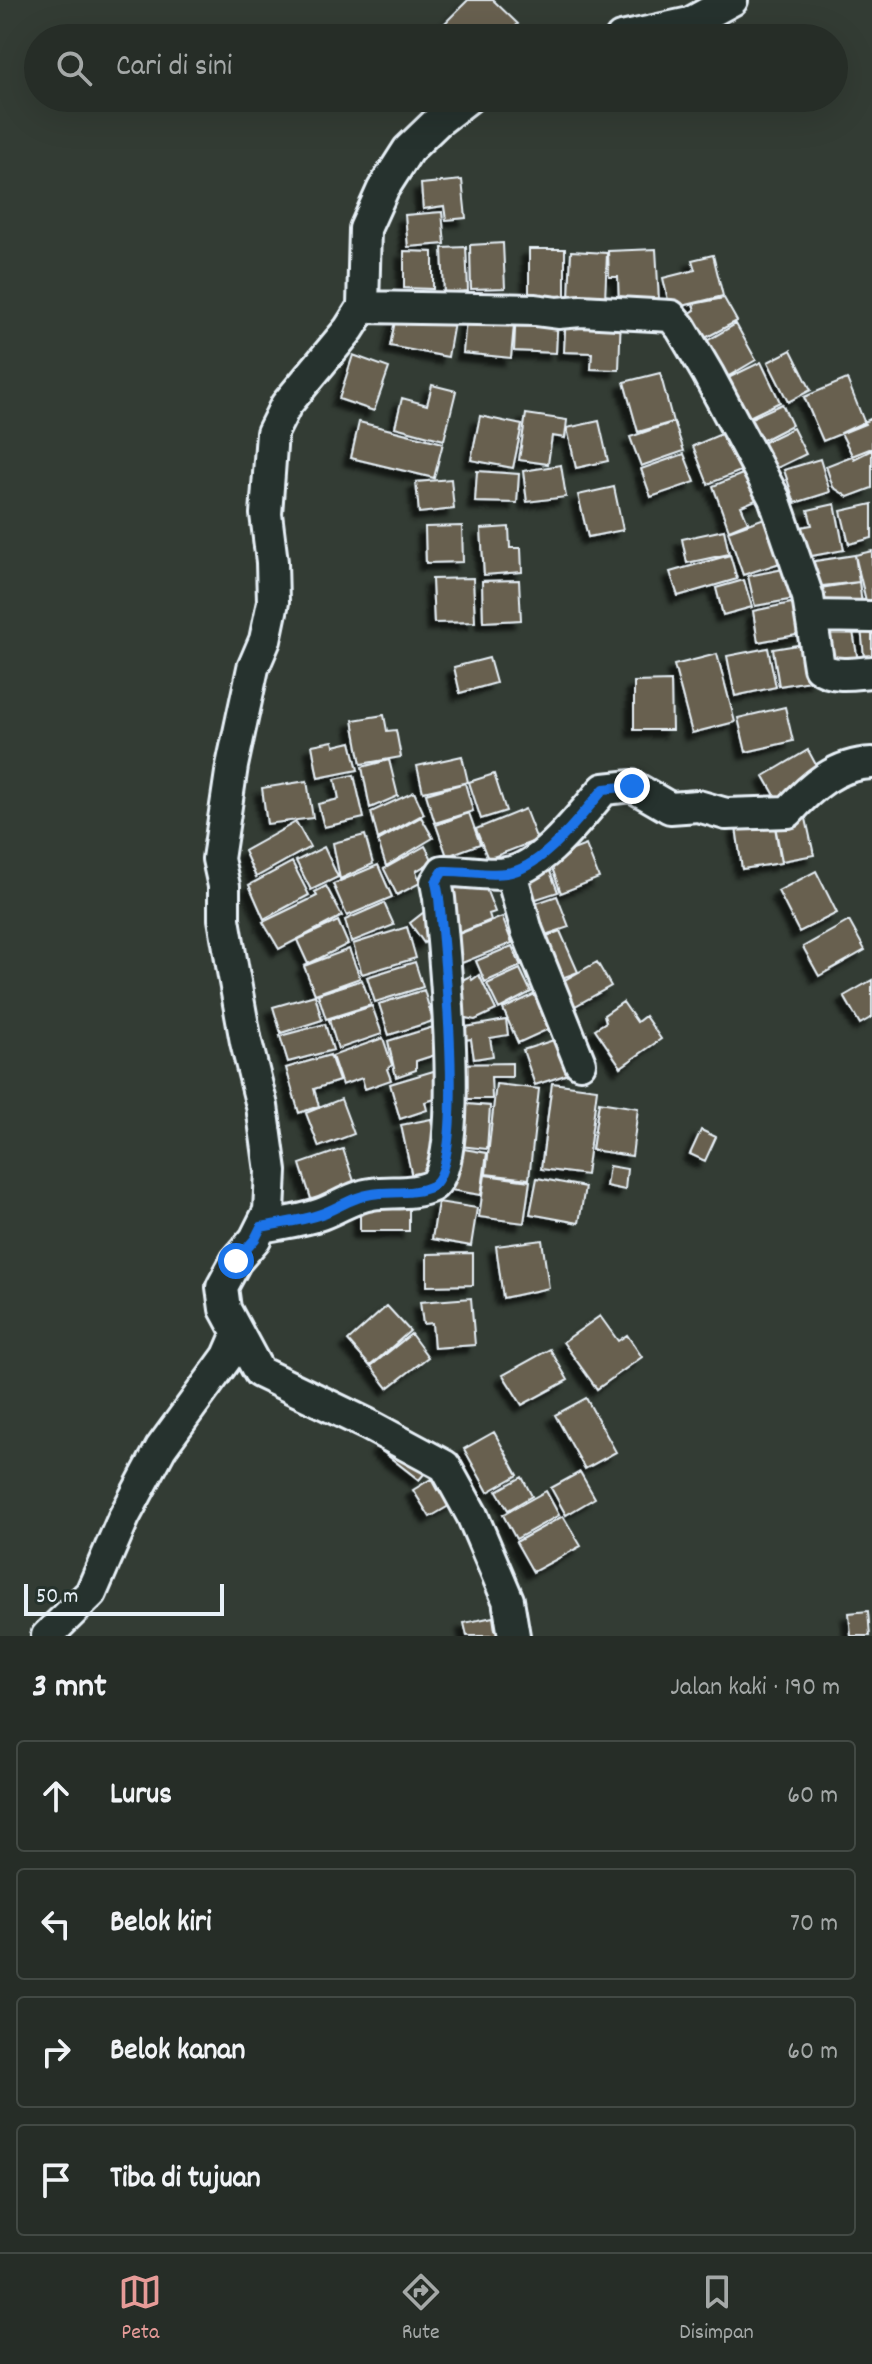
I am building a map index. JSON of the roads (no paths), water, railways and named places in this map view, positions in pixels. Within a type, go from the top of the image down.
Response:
[{"type":"street","points":[[685,24],[732,0]]},
{"type":"street","points":[[450,112],[408,150],[383,189],[365,229],[363,307],[349,329],[286,405],[272,433],[266,514],[273,602],[265,640],[253,668],[218,859],[224,886],[226,932],[246,1042],[262,1106],[271,1171],[269,1211],[255,1239],[236,1261],[222,1287],[225,1309],[259,1372],[445,1466],[472,1515],[508,1600],[514,1636]]},
{"type":"street","points":[[363,307],[671,316],[708,374],[774,498],[808,597],[819,667],[835,674],[872,672]]},
{"type":"street","points":[[811,616],[872,617]]},
{"type":"street","points":[[261,1227],[319,1215],[370,1194],[420,1189],[433,1185],[442,1176],[452,1083],[436,882],[443,871],[511,873],[546,854],[604,789],[632,786],[670,808],[698,806],[726,814],[788,812],[809,789],[832,773],[855,763],[872,763]]},
{"type":"street","points":[[511,873],[527,931],[580,1063]]},
{"type":"street","points":[[47,1636],[91,1593],[124,1517],[161,1448],[228,1356],[238,1333]]}]
